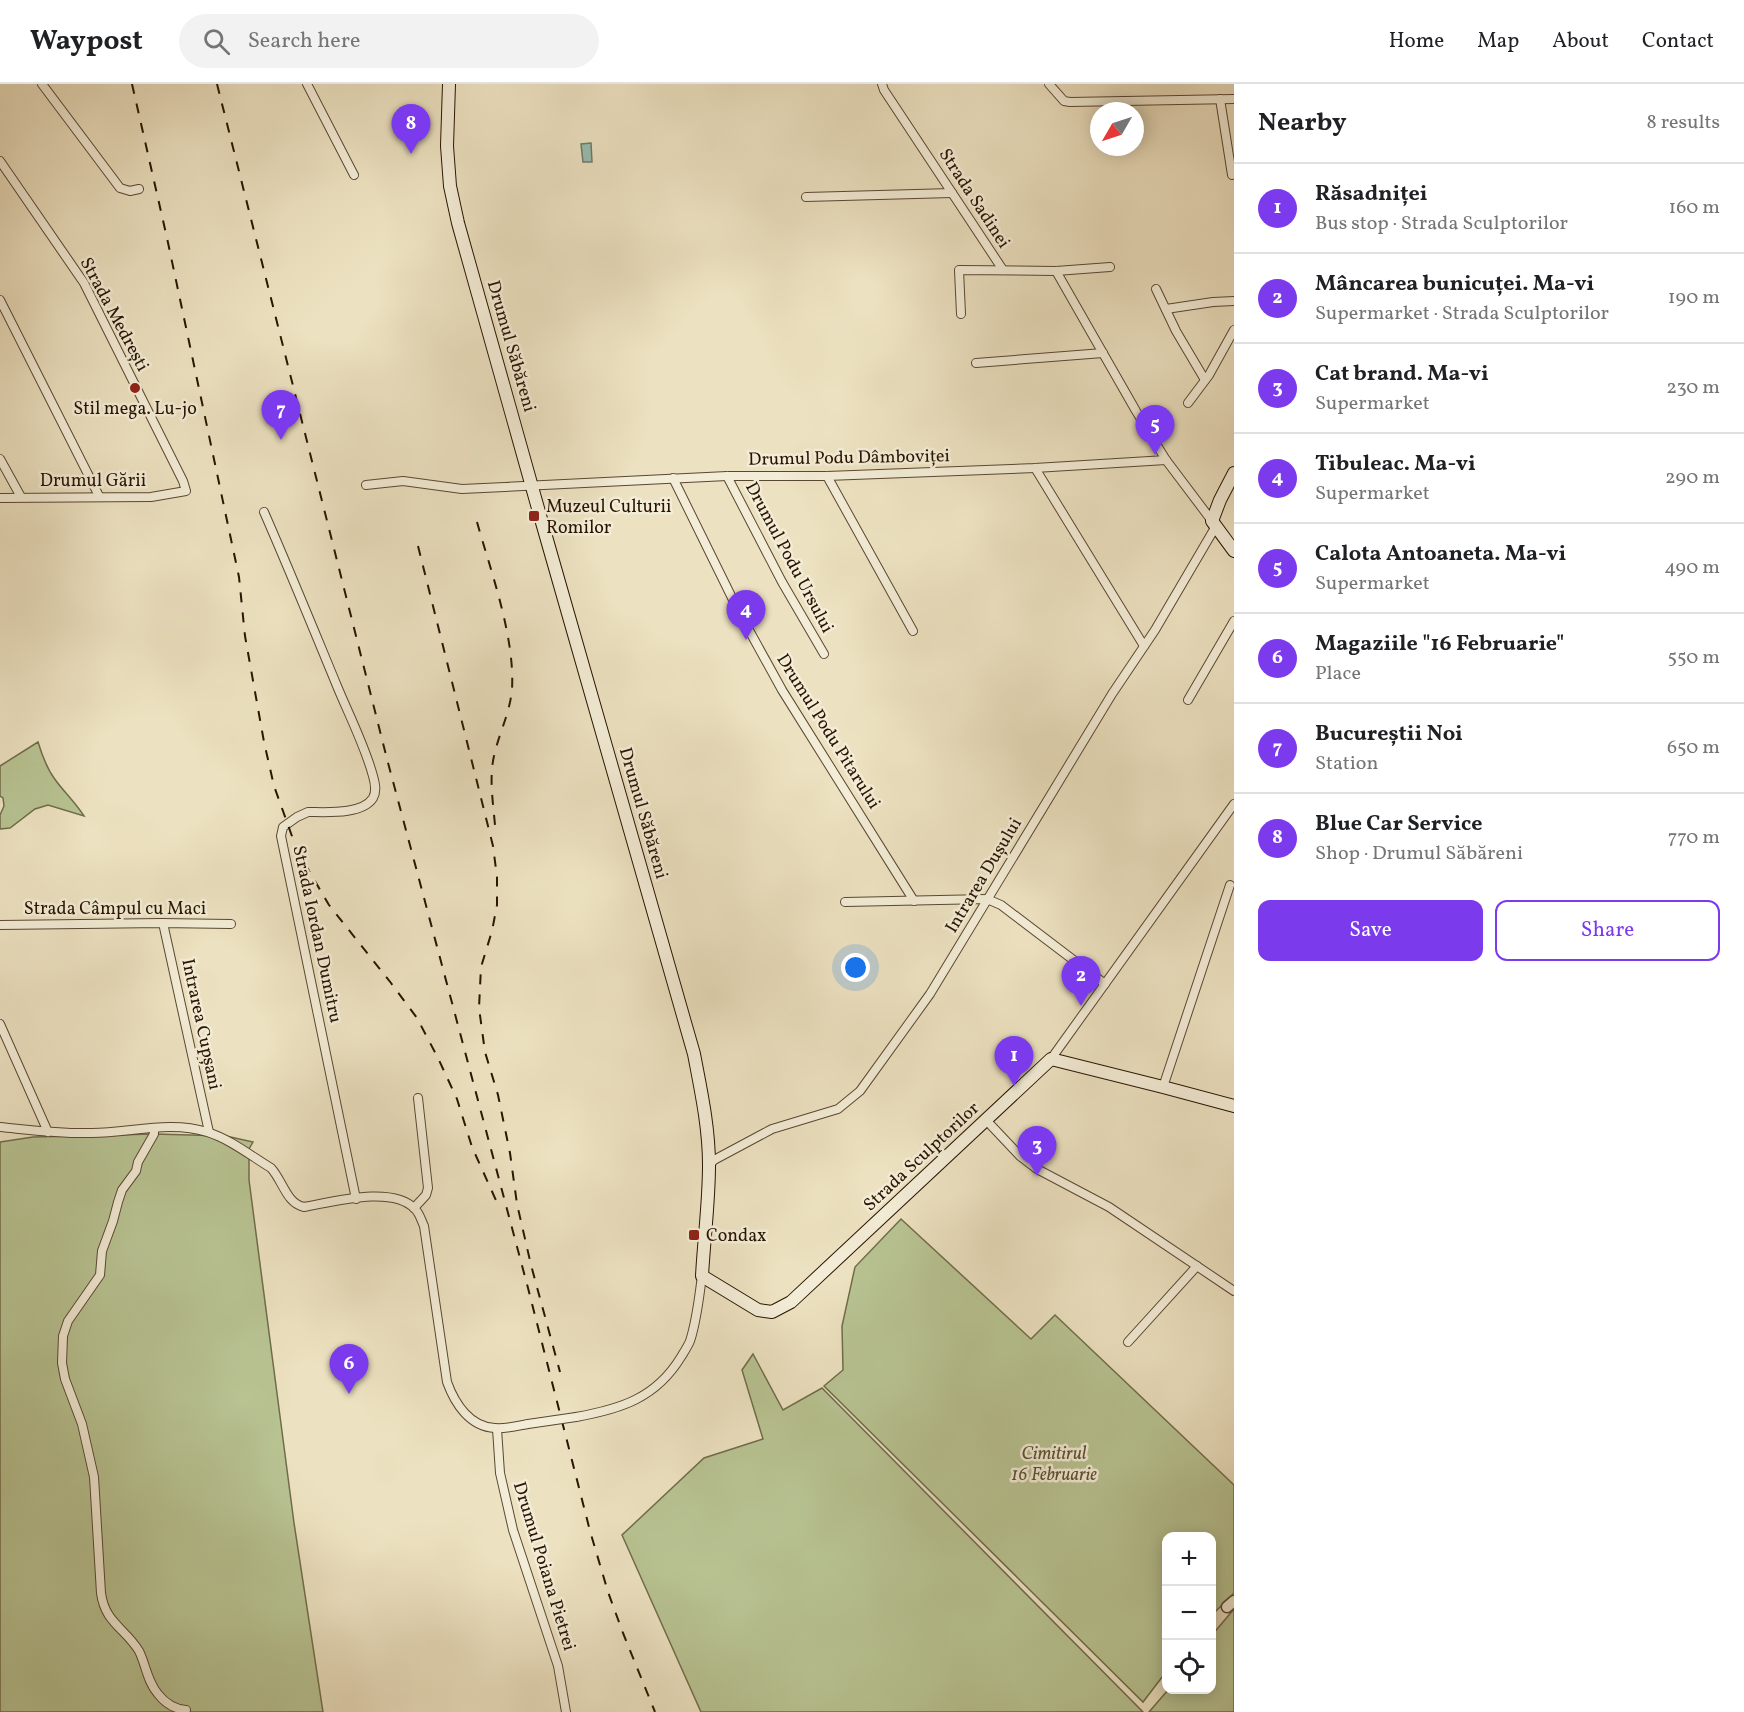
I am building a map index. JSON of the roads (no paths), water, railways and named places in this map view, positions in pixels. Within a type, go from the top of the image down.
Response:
[{"type":"main road","name":"Drumul Săbăreni","points":[[449,84],[447,146],[450,186],[458,222],[694,1054],[704,1101],[709,1166],[702,1276]]},
{"type":"main road","points":[[1234,473],[1220,500],[1214,524],[1234,551]]},
{"type":"main road","points":[[1051,1059],[1234,1106]]},
{"type":"main road","name":"Strada Sculptorilor","points":[[702,1276],[758,1310],[772,1312],[791,1302],[1051,1059]]},
{"type":"street","points":[[42,84],[120,188],[130,191],[139,189]]},
{"type":"street","points":[[307,84],[354,175]]},
{"type":"street","name":"Strada Sadinei","points":[[882,84],[1003,270],[1056,271],[1110,267]]},
{"type":"street","points":[[1050,84],[1064,101],[1070,102],[1234,99]]},
{"type":"street","points":[[1220,99],[1232,175]]},
{"type":"street","name":"Strada Medrești","points":[[0,161],[84,283],[186,491]]},
{"type":"street","points":[[806,197],[952,193]]},
{"type":"street","points":[[961,314],[959,270],[1003,270]]},
{"type":"street","points":[[1056,271],[1166,460],[1214,524]]},
{"type":"street","points":[[1156,289],[1176,331],[1205,380]]},
{"type":"street","points":[[0,300],[99,496]]},
{"type":"street","points":[[1166,309],[1234,301]]},
{"type":"street","points":[[1188,403],[1205,380],[1234,330]]},
{"type":"street","points":[[976,363],[1103,353]]},
{"type":"street","points":[[0,459],[21,497]]},
{"type":"street","name":"Drumul Podu Dâmboviței","points":[[532,486],[727,476],[828,476],[1035,468],[1166,460]]},
{"type":"street","points":[[1035,468],[1144,646]]},
{"type":"street","name":"Drumul Podu Ursului","points":[[727,476],[782,582],[825,654]]},
{"type":"street","points":[[828,476],[913,631]]},
{"type":"street","name":"Drumul Podu Pitarului","points":[[673,478],[739,612],[782,690],[915,901]]},
{"type":"street","points":[[366,485],[404,481],[462,489],[532,486]]},
{"type":"street","name":"Drumul Gării","points":[[0,498],[156,497],[186,491]]},
{"type":"street","name":"Strada Iordan Dumitru","points":[[264,512],[356,731],[375,786],[372,800],[360,808],[308,812],[287,824],[281,831],[356,1198]]},
{"type":"street","name":"Intrarea Dușului","points":[[709,1166],[714,1160],[772,1129],[838,1109],[860,1091],[930,994],[1112,694],[1155,630],[1214,524]]},
{"type":"street","points":[[1188,700],[1234,621]]},
{"type":"street","name":"Strada Sculptorilor","points":[[1051,1059],[1234,804]]},
{"type":"street","points":[[1163,1087],[1230,885]]},
{"type":"street","points":[[845,902],[987,899],[1001,905],[1105,984]]},
{"type":"street","name":"Intrarea Cupșani","points":[[164,923],[209,1132]]},
{"type":"street","name":"Strada Câmpul cu Maci","points":[[0,925],[231,924]]},
{"type":"street","points":[[0,1023],[48,1132]]},
{"type":"street","points":[[414,1208],[422,1202],[428,1188],[418,1098]]},
{"type":"street","points":[[986,1120],[1020,1156],[1037,1169],[1109,1207],[1234,1291]]},
{"type":"street","points":[[0,1127],[48,1132],[94,1133],[154,1128],[193,1128],[209,1132],[271,1168],[288,1196],[304,1208],[356,1198],[392,1197],[406,1202],[420,1215],[424,1226],[450,1391],[459,1407],[473,1421],[497,1429]]},
{"type":"street","points":[[154,1128],[154,1134],[138,1162],[136,1171],[122,1190],[117,1202],[102,1251],[100,1275],[68,1321],[63,1336],[62,1363],[65,1379],[82,1424],[94,1477],[104,1610],[139,1652],[148,1677],[158,1695],[175,1708],[186,1710]]},
{"type":"street","points":[[1128,1342],[1197,1266]]},
{"type":"street","name":"Drumul Săbăreni","points":[[497,1429],[609,1411],[632,1402],[658,1386],[674,1368],[690,1342],[702,1276]]},
{"type":"street","name":"Drumul Poiana Pietrei","points":[[497,1429],[500,1473],[513,1530],[558,1666],[566,1712]]},
{"type":"water","points":[[591,143],[592,162],[583,162],[581,144]]},
{"type":"railway","points":[[132,84],[239,577],[245,636],[274,786],[293,839],[329,905],[417,1018],[457,1099],[472,1147],[499,1207]]},
{"type":"railway","points":[[217,84],[387,759],[528,1288],[590,1531],[608,1592],[655,1712]]},
{"type":"railway","points":[[477,522],[501,605],[512,669],[511,698],[496,748],[492,773],[495,825]]},
{"type":"railway","points":[[418,546],[493,846],[497,877],[497,905],[481,967],[479,1008],[485,1052],[498,1095],[510,1153],[517,1204],[560,1372]]},
{"type":"place","name":"Blue Car Service","points":[[411,154]]},
{"type":"place","name":"Stil mega. Lu-jo","points":[[135,388]]},
{"type":"place","name":"Bucureștii Noi","points":[[281,440]]},
{"type":"place","name":"Calota Antoaneta. Ma-vi","points":[[1155,455]]},
{"type":"place","name":"Muzeul Culturii Romilor","points":[[534,516]]},
{"type":"place","name":"Tibuleac. Ma-vi","points":[[746,640]]},
{"type":"place","name":"Mâncarea bunicuței. Ma-vi","points":[[1081,1006]]},
{"type":"place","name":"Răsadniței","points":[[1014,1086]]},
{"type":"place","name":"Cat brand. Ma-vi","points":[[1037,1176]]},
{"type":"place","name":"Condax","points":[[694,1235]]},
{"type":"place","name":"Magaziile \"16 Februarie\"","points":[[349,1394]]},
{"type":"park label","name":"Cimitirul 16 Februarie","points":[[1054,1463]]}]
